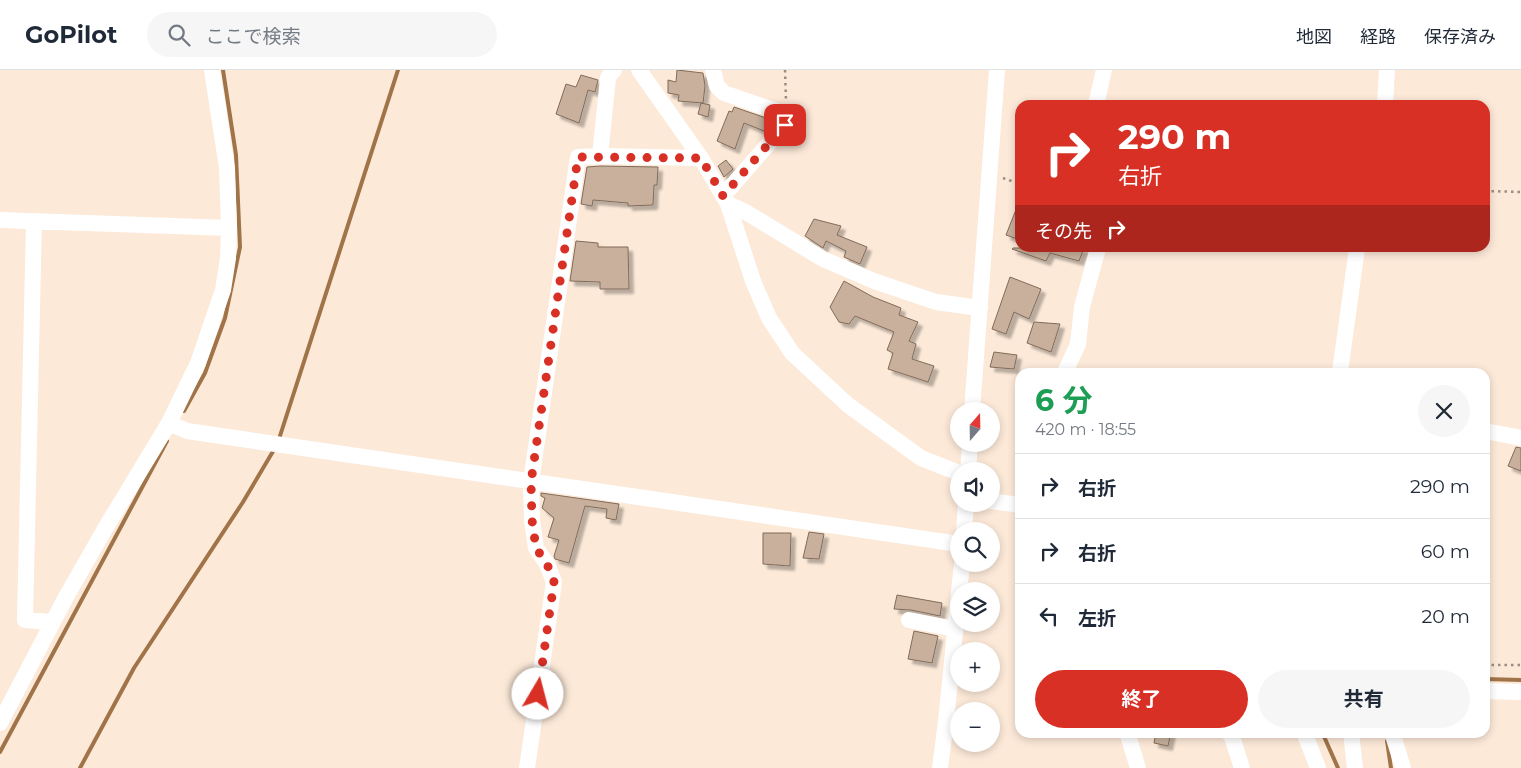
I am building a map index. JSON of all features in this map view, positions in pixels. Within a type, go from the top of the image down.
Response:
[{"type":"street","points":[[0,723],[106,527],[169,423],[198,363],[223,290],[228,258],[227,168],[212,70]]},
{"type":"street","points":[[600,156],[608,78],[614,70]]},
{"type":"street","points":[[639,70],[701,158],[725,200],[753,281],[769,318],[792,353],[848,405],[921,458],[950,469]]},
{"type":"street","points":[[713,70],[718,86],[724,93],[787,115],[785,125],[725,200]]},
{"type":"street","points":[[973,402],[997,70]]},
{"type":"street","points":[[1097,100],[1104,70]]},
{"type":"street","points":[[1386,100],[1387,70]]},
{"type":"street","points":[[527,768],[554,582],[547,564],[536,548],[532,520],[531,482],[578,157],[701,158]]},
{"type":"street","points":[[725,200],[823,259],[874,281],[936,302],[980,308]]},
{"type":"street","points":[[0,220],[228,228]]},
{"type":"street","points":[[34,221],[25,620],[53,622]]},
{"type":"street","points":[[1067,368],[1078,344],[1082,307],[1097,252]]},
{"type":"street","points":[[1341,368],[1356,252]]},
{"type":"street","points":[[169,423],[187,431],[950,543]]},
{"type":"street","points":[[1490,432],[1521,438]]},
{"type":"street","points":[[1000,502],[1015,504]]},
{"type":"street","points":[[909,620],[950,627]]},
{"type":"street","points":[[940,768],[955,632]]},
{"type":"street","points":[[1490,691],[1521,692]]},
{"type":"street","points":[[1129,738],[1138,768]]},
{"type":"street","points":[[1232,738],[1242,768]]},
{"type":"street","points":[[1306,738],[1318,768]]},
{"type":"street","points":[[1352,738],[1355,768]]},
{"type":"street","points":[[1394,738],[1403,768]]},
{"type":"path","points":[[785,70],[787,115]]},
{"type":"path","points":[[1490,191],[1521,192]]},
{"type":"path","points":[[1490,665],[1521,665]]},
{"type":"building","points":[[677,70],[703,73],[705,86],[703,103],[678,101],[679,95],[668,93],[668,80],[676,82]]},
{"type":"building","points":[[581,75],[598,80],[595,92],[588,90],[579,123],[556,114],[566,84],[576,87]]},
{"type":"building","points":[[701,103],[710,105],[708,117],[698,114]]},
{"type":"building","points":[[734,107],[769,119],[764,131],[744,123],[735,149],[717,141],[729,111],[732,112]]},
{"type":"building","points":[[726,160],[733,169],[724,177],[718,166]]},
{"type":"building","points":[[587,167],[658,167],[657,185],[654,185],[653,205],[628,206],[628,203],[593,200],[592,206],[581,204]]},
{"type":"building","points":[[1015,212],[1015,238],[1006,235]]},
{"type":"building","points":[[814,219],[841,226],[837,235],[867,247],[860,264],[844,257],[846,251],[826,241],[823,248],[805,236]]},
{"type":"building","points":[[576,241],[598,243],[598,247],[628,247],[629,289],[600,289],[600,282],[570,281]]},
{"type":"building","points":[[1020,252],[1082,252],[1079,261],[1050,253],[1046,261]]},
{"type":"building","points":[[1010,277],[1041,289],[1029,319],[1014,312],[1006,334],[992,329]]},
{"type":"building","points":[[844,281],[873,297],[901,308],[899,315],[918,322],[909,341],[916,344],[912,359],[934,366],[928,382],[888,369],[893,353],[887,350],[894,332],[855,316],[849,324],[839,322],[830,307]]},
{"type":"building","points":[[1034,322],[1060,324],[1051,352],[1027,343]]},
{"type":"building","points":[[994,352],[1017,355],[1014,369],[990,367]]},
{"type":"building","points":[[1516,447],[1521,448],[1521,471],[1508,466]]},
{"type":"building","points":[[541,493],[619,504],[616,520],[606,518],[607,509],[585,506],[569,563],[555,559],[554,556],[559,540],[548,537],[554,518],[542,508],[545,498],[541,496]]},
{"type":"building","points":[[809,532],[824,534],[819,559],[803,558]]},
{"type":"building","points":[[763,533],[791,533],[790,566],[763,564]]},
{"type":"building","points":[[897,595],[942,603],[940,616],[911,610],[894,609]]},
{"type":"building","points":[[914,631],[938,636],[932,663],[908,659]]},
{"type":"building","points":[[1155,738],[1170,738],[1168,746],[1154,743]]},
{"type":"waterway","points":[[184,411],[205,373],[225,318],[240,247],[236,155],[223,70]]},
{"type":"waterway","points":[[279,439],[398,70]]},
{"type":"waterway","points":[[0,752],[167,441]]},
{"type":"waterway","points":[[80,768],[134,668],[243,502],[275,448]]},
{"type":"waterway","points":[[1490,679],[1521,680]]},
{"type":"waterway","points":[[1325,738],[1338,768]]},
{"type":"waterway","points":[[1387,741],[1391,768]]},
{"type":"route","points":[[538,694],[554,582],[547,564],[536,548],[532,520],[531,482],[578,157],[701,158],[723,196],[771,144],[785,125]]}]
